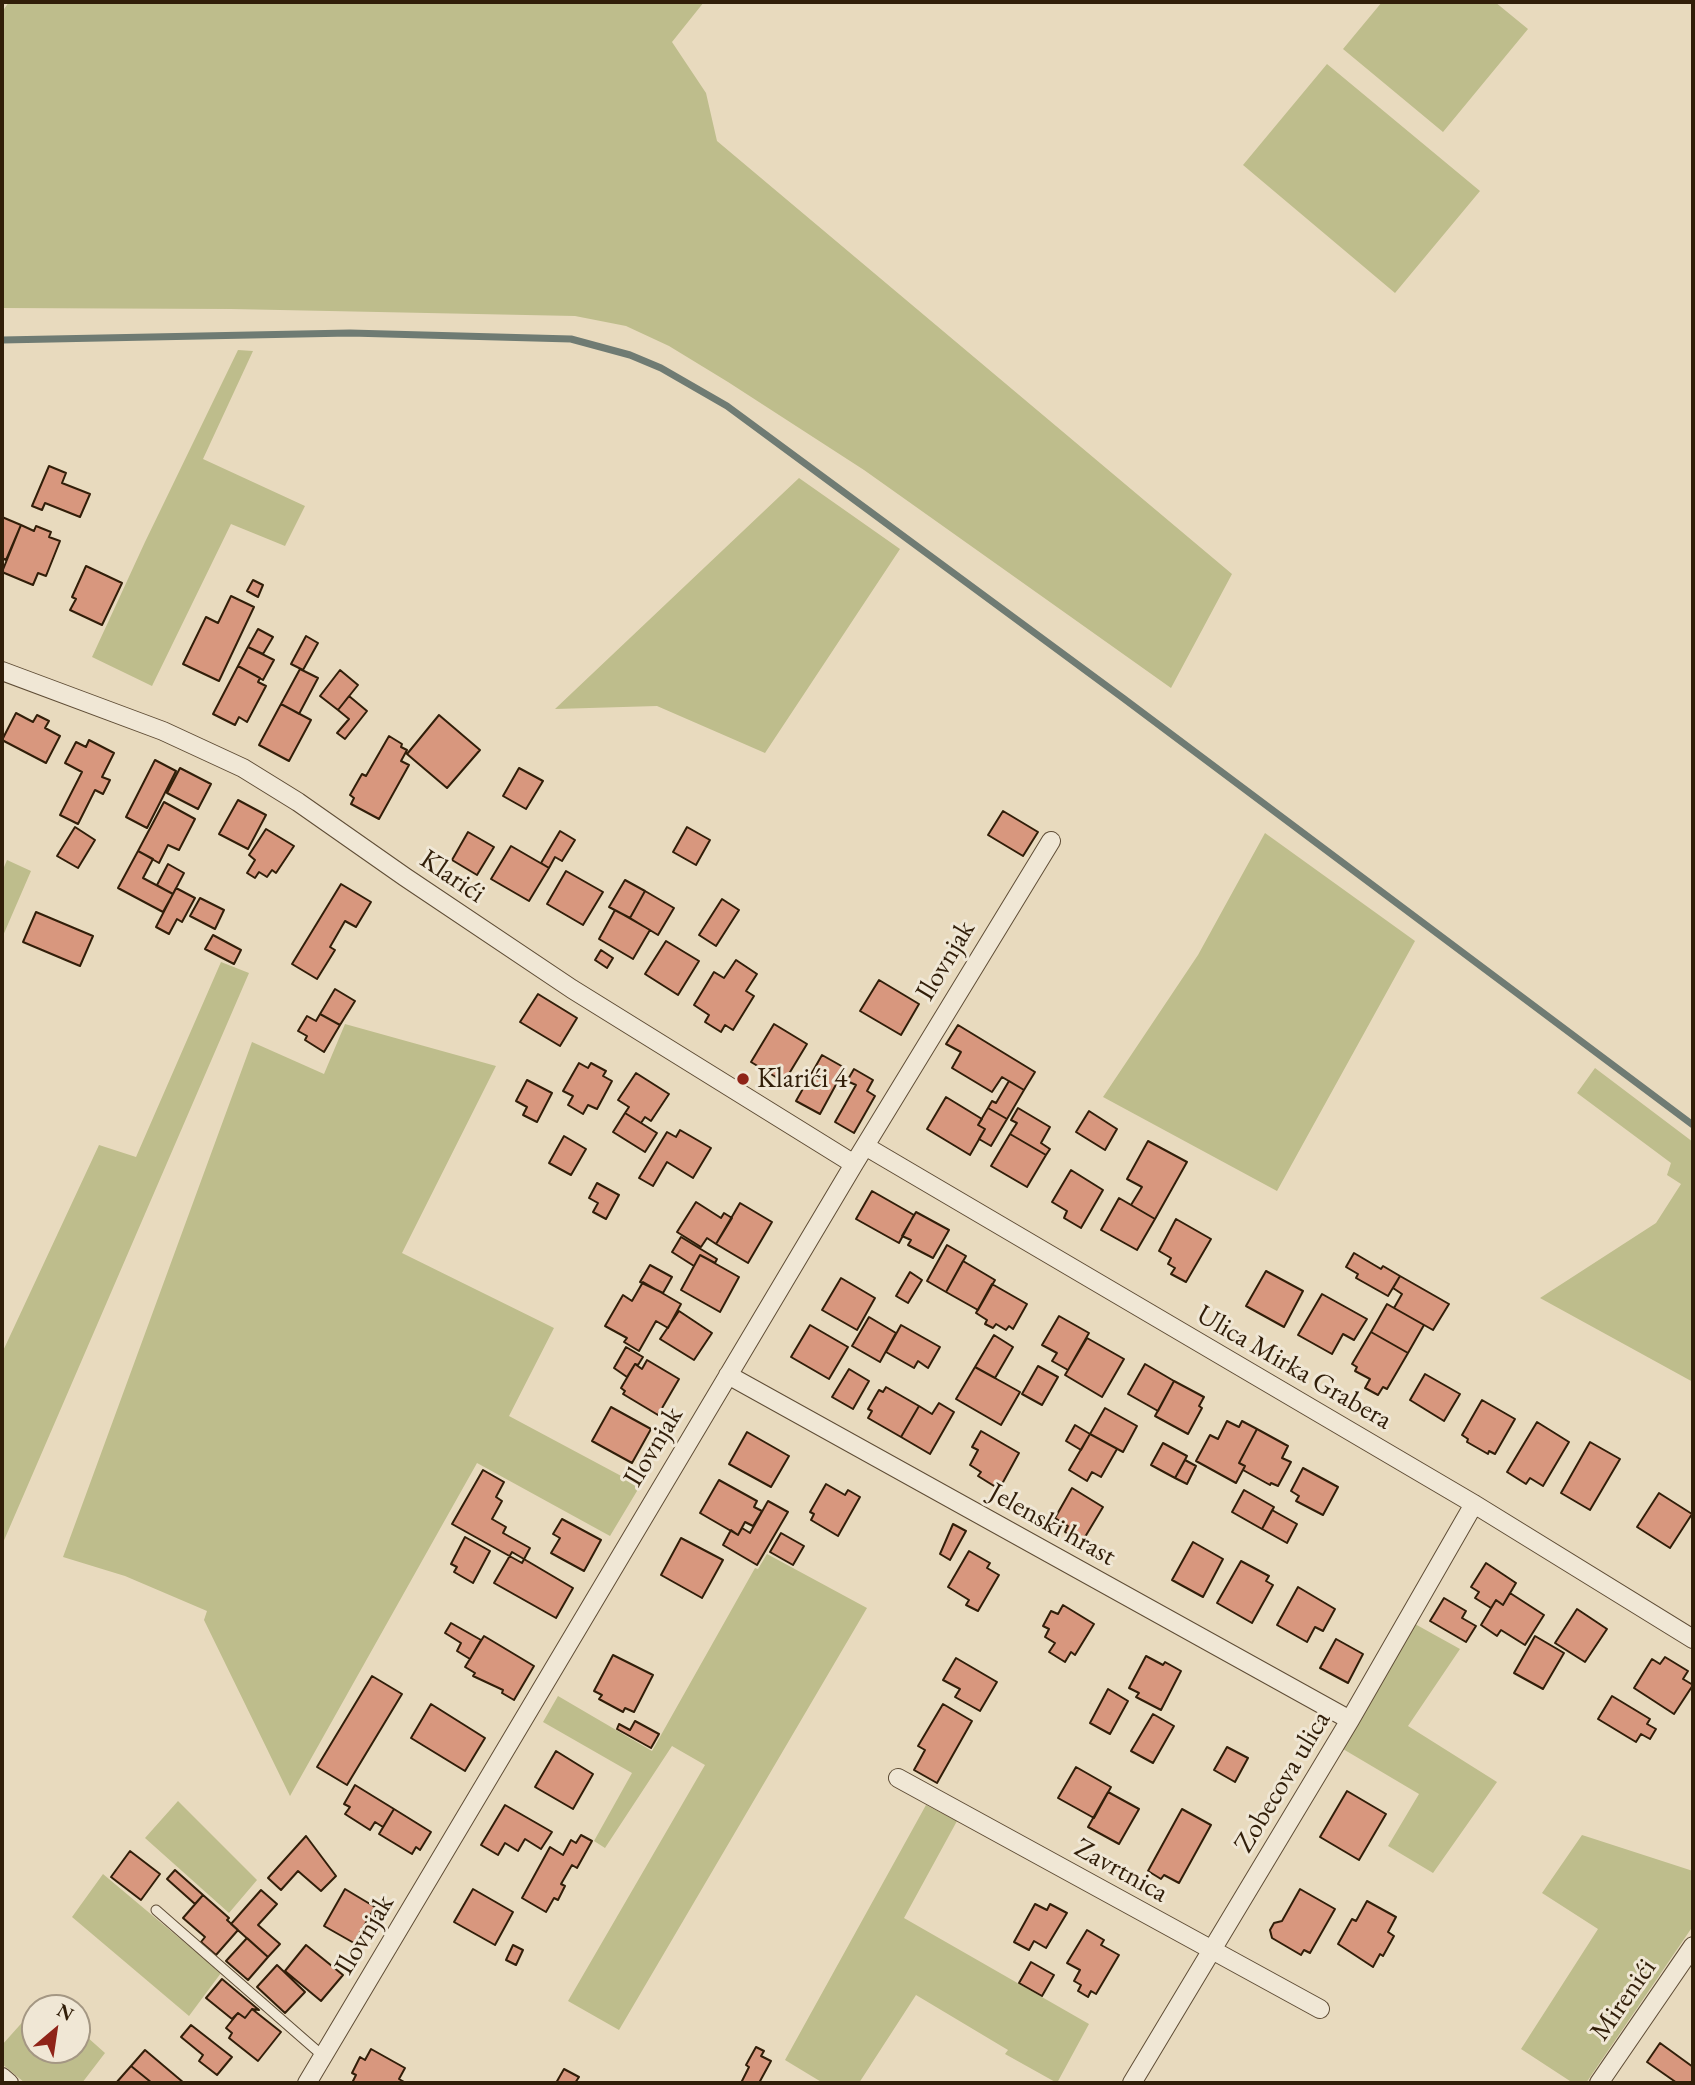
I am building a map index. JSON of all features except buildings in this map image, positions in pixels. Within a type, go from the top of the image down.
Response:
[{"type":"street","name":"Klarići","points":[[2,671],[163,731],[243,768],[298,802],[572,989],[854,1164]]},
{"type":"street","name":"Ilovnjak","points":[[307,2083],[854,1164],[1051,841]]},
{"type":"street","name":"Ulica Mirka Grabera","points":[[865,1146],[1474,1504],[1693,1639]]},
{"type":"street","name":"Jelenski hrast","points":[[728,1375],[1350,1720]]},
{"type":"street","name":"Zobecova ulica","points":[[1132,2083],[1350,1720],[1474,1504]]},
{"type":"street","name":"Zavrtnica","points":[[898,1777],[1320,2009]]},
{"type":"street","name":"Mirenići","points":[[1599,2083],[1693,1946]]},
{"type":"street","points":[[2,2077],[9,2083]]},
{"type":"lane","points":[[156,1910],[323,2056]]},
{"type":"shaded area","points":[[9,2],[704,2],[672,42],[706,93],[717,141],[1232,574],[1171,688],[864,470],[669,346],[626,326],[575,316],[231,309],[2,308],[2,12]]},
{"type":"shaded area","points":[[1382,2],[1495,2],[1528,29],[1443,132],[1343,49]]},
{"type":"shaded area","points":[[1327,64],[1480,191],[1395,293],[1243,165]]},
{"type":"shaded area","points":[[238,350],[253,351],[203,459],[305,506],[285,546],[231,524],[152,686],[92,657]]},
{"type":"shaded area","points":[[799,478],[900,549],[765,753],[657,706],[555,709]]},
{"type":"shaded area","points":[[1265,833],[1415,941],[1277,1191],[1103,1097],[1198,955]]},
{"type":"shaded area","points":[[7,860],[31,871],[2,938],[2,872]]},
{"type":"shaded area","points":[[221,962],[249,973],[2,1545],[2,1353],[99,1145],[136,1157]]},
{"type":"shaded area","points":[[345,1024],[496,1066],[402,1253],[554,1328],[509,1416],[640,1486],[610,1536],[477,1463],[290,1796],[204,1620],[207,1611],[125,1576],[63,1557],[252,1042],[324,1074]]},
{"type":"shaded area","points":[[1595,1068],[1693,1142],[1693,1382],[1540,1298],[1656,1223],[1681,1184],[1667,1175],[1671,1163],[1577,1093]]},
{"type":"shaded area","points":[[767,1554],[867,1608],[619,2030],[568,2001],[705,1765],[672,1746],[605,1848],[594,1841],[632,1773],[543,1722],[558,1696],[652,1751],[755,1568],[758,1569]]},
{"type":"shaded area","points":[[1415,1624],[1460,1649],[1408,1726],[1497,1782],[1433,1873],[1388,1846],[1419,1794],[1343,1749]]},
{"type":"shaded area","points":[[178,1801],[257,1880],[229,1913],[145,1838]]},
{"type":"shaded area","points":[[926,1805],[957,1821],[904,1918],[1089,2024],[1057,2083],[1005,2054],[1008,2050],[916,1995],[859,2083],[823,2083],[785,2060]]},
{"type":"shaded area","points":[[1582,1835],[1693,1871],[1693,1926],[1586,2083],[1573,2083],[1521,2049],[1598,1929],[1542,1893]]},
{"type":"shaded area","points":[[103,1874],[221,1973],[189,2016],[72,1917]]},
{"type":"shaded area","points":[[21,2024],[21,2064],[91,2064],[91,2040],[105,2053],[82,2083],[25,2083],[2,2064],[2,2045]]},
{"type":"waterway","points":[[2,340],[350,333],[571,339],[630,355],[661,368],[727,406],[1123,698],[1693,1125]]},
{"type":"place","name":"Klarići 4","points":[[743,1079]]}]
